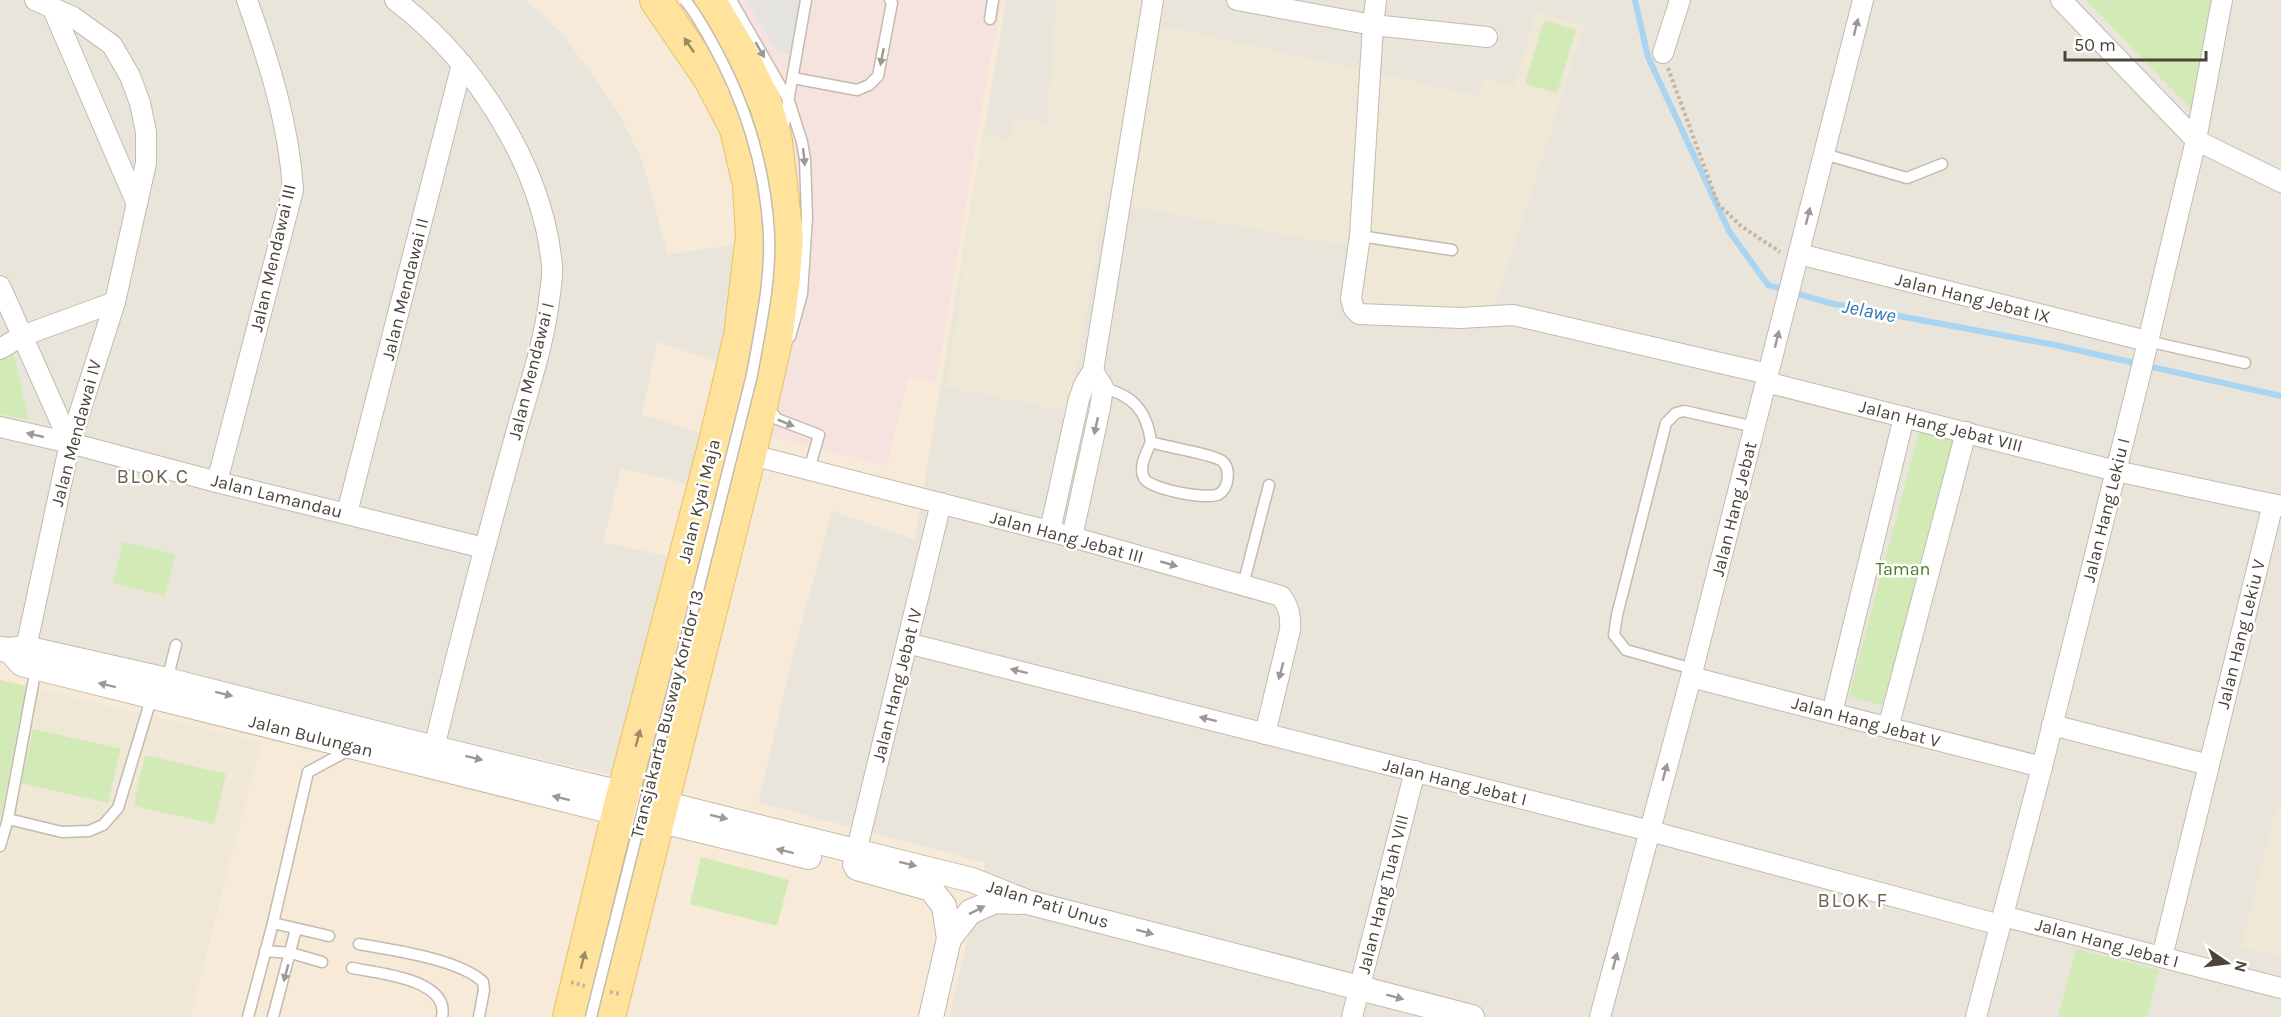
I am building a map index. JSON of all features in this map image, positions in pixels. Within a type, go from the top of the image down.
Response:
[{"type":"main road","name":"Jalan Kyai Maja","points":[[569,1017],[740,336],[752,235],[749,185],[736,129],[710,79],[656,0]]},
{"type":"main road","name":"Jalan Kyai Maja","points":[[609,1017],[750,454],[776,340],[786,251],[780,136],[741,53],[709,0]]},
{"type":"street","name":"Jalan Mendawai III","points":[[218,482],[293,190],[291,154],[271,68],[247,0]]},
{"type":"street","name":"Jalan Mendawai I","points":[[395,0],[462,64],[500,117],[524,165],[544,216],[553,268],[548,318],[484,548],[434,748]]},
{"type":"street","points":[[1050,531],[1093,381],[1153,0]]},
{"type":"street","points":[[1237,0],[1373,25],[1487,37]]},
{"type":"street","points":[[1360,236],[1376,0]]},
{"type":"street","points":[[1663,53],[1680,0]]},
{"type":"street","name":"Jalan Hang Jebat","points":[[1599,1017],[1692,673],[1863,0]]},
{"type":"street","points":[[2061,0],[2196,140],[2281,182]]},
{"type":"street","name":"Jalan Hang Lekiu I","points":[[1977,1017],[2140,375],[2196,140],[2222,0]]},
{"type":"street","name":"Jalan Mendawai IV","points":[[19,656],[70,443],[114,302],[146,163],[146,132],[140,103],[130,76],[112,45],[73,17],[44,4]]},
{"type":"street","name":"Jalan Mendawai IV","points":[[44,4],[137,204]]},
{"type":"street","name":"Jalan Mendawai II","points":[[347,513],[462,64]]},
{"type":"street","name":"Jalan Hang Jebat VIII","points":[[1360,236],[1351,299],[1354,309],[1359,314],[1460,318],[1513,315],[1767,378],[1904,417],[2116,471],[2277,505]]},
{"type":"street","name":"Jalan Hang Jebat IX","points":[[1796,263],[2146,346]]},
{"type":"street","points":[[0,286],[70,443]]},
{"type":"street","points":[[0,349],[22,336],[114,302]]},
{"type":"street","points":[[1072,537],[1100,408],[1093,381]]},
{"type":"street","points":[[1832,713],[1904,417]]},
{"type":"street","name":"Jalan Lamandau","points":[[0,427],[484,548]]},
{"type":"street","points":[[1888,728],[1966,432]]},
{"type":"street","name":"Jalan Hang Jebat III","points":[[714,446],[1050,531],[1281,596],[1287,604],[1290,616],[1287,646],[1265,734]]},
{"type":"street","name":"Jalan Hang Jebat IV","points":[[854,859],[941,503]]},
{"type":"street","name":"Jalan Hang Lekiu V","points":[[2162,957],[2277,505]]},
{"type":"street","name":"Jalan Hang Jebat I","points":[[907,643],[2002,921],[2162,957],[2281,988]]},
{"type":"street","name":"Jalan Bulungan","points":[[19,656],[434,748],[621,803]]},
{"type":"street","name":"Jalan Hang Jebat V","points":[[1692,673],[1832,713],[2042,767]]},
{"type":"street","name":"Jalan Bulungan","points":[[159,688],[354,747],[621,803]]},
{"type":"street","points":[[2052,725],[2209,765]]},
{"type":"street","name":"Jalan Hang Tuah VIII","points":[[1352,1017],[1415,771]]},
{"type":"street","name":"Jalan Pati Unus","points":[[621,803],[854,859],[972,880],[1027,902],[1472,1017]]},
{"type":"street","name":"Jalan Pati Unus","points":[[854,859],[931,889],[944,906],[949,939]]},
{"type":"street","points":[[931,1017],[949,939],[970,912],[995,902],[1027,902]]},
{"type":"lane","name":"Transjakarta Busway Koridor 13","points":[[591,1017],[752,375],[764,306],[769,236],[762,173],[749,124],[729,73],[693,9],[685,0]]},
{"type":"lane","points":[[731,0],[789,100],[798,125],[805,159],[807,218],[802,294],[771,403],[771,411],[773,416],[782,421],[819,435],[809,470]]},
{"type":"lane","points":[[743,154],[780,136],[789,100],[806,0]]},
{"type":"lane","points":[[793,78],[857,90],[869,85],[878,76],[892,3],[890,0]]},
{"type":"lane","points":[[990,19],[993,0]]},
{"type":"lane","points":[[1824,154],[1907,178],[1942,164]]},
{"type":"lane","points":[[1360,236],[1452,250]]},
{"type":"lane","points":[[2146,346],[2245,363]]},
{"type":"lane","points":[[1093,381],[1139,406],[1147,420],[1151,442],[1143,467],[1144,478],[1150,484],[1171,491],[1200,495],[1213,496],[1224,490],[1228,479],[1227,466],[1223,462],[1213,456],[1151,442]]},
{"type":"lane","points":[[1692,673],[1626,650],[1614,635],[1617,615],[1660,446],[1666,423],[1676,413],[1684,411],[1755,427]]},
{"type":"lane","points":[[1243,585],[1269,485]]},
{"type":"lane","points":[[8,819],[62,832],[89,831],[103,825],[118,808],[176,645]]},
{"type":"lane","points":[[0,846],[8,819],[19,656]]},
{"type":"lane","points":[[248,1017],[273,923],[308,772],[354,747]]},
{"type":"lane","points":[[273,923],[329,936]]},
{"type":"lane","points":[[273,1017],[296,929]]},
{"type":"lane","points":[[359,944],[413,954],[472,974],[483,982],[484,990],[479,1017]]},
{"type":"lane","points":[[265,951],[291,953],[322,962]]},
{"type":"lane","points":[[352,968],[425,986],[436,995],[443,1006],[442,1017]]},
{"type":"path","points":[[1663,53],[1718,204],[1741,226],[1796,263]]},
{"type":"shaded area","points":[[0,0],[527,0],[567,39],[618,111],[642,159],[668,254],[733,244],[734,304],[717,363],[657,343],[642,415],[702,433],[690,484],[603,542],[678,558],[616,776],[379,724],[0,652]]},
{"type":"shaded area","points":[[527,0],[1006,0],[915,539],[832,511],[795,646],[758,803],[985,863],[949,1017],[0,1017],[0,652],[379,724],[616,776],[677,558],[603,542],[621,468],[689,484],[702,433],[642,415],[657,342],[717,362],[734,304],[733,245],[668,254],[642,159],[618,111],[567,39]]},
{"type":"shaded area","points":[[719,0],[1002,0],[983,98],[936,383],[908,378],[887,466],[764,435],[800,243]]},
{"type":"shaded area","points":[[747,0],[809,0],[802,62],[773,46]]},
{"type":"shaded area","points":[[1006,0],[2281,0],[2281,1017],[949,1017],[985,863],[758,803],[795,646],[832,510],[914,539]]},
{"type":"shaded area","points":[[1056,0],[1146,0],[1144,22],[1479,96],[1483,80],[1514,86],[1536,13],[1584,26],[1494,309],[1357,308],[1364,249],[1105,202],[1069,411],[946,387],[983,134],[1010,140],[1014,117],[1047,124]]},
{"type":"shaded area","points":[[26,686],[261,742],[190,1017],[0,1017],[0,821]]},
{"type":"shaded area","points":[[2277,804],[2281,805],[2281,957],[2241,947]]},
{"type":"green space","points":[[2086,0],[2214,0],[2193,111]]},
{"type":"green space","points":[[1544,20],[1576,30],[1557,93],[1525,84]]},
{"type":"green space","points":[[12,348],[29,420],[0,414],[0,356]]},
{"type":"green space","name":"Taman","points":[[1919,432],[1957,442],[1888,707],[1849,696]]},
{"type":"green space","points":[[123,542],[175,554],[165,596],[113,583]]},
{"type":"green space","points":[[0,680],[26,686],[0,821]]},
{"type":"green space","points":[[33,729],[121,749],[108,803],[21,783]]},
{"type":"green space","points":[[145,755],[226,774],[214,824],[134,806]]},
{"type":"green space","points":[[701,857],[789,880],[777,926],[690,904]]},
{"type":"green space","points":[[2076,949],[2159,970],[2147,1017],[2058,1017]]},
{"type":"waterway","name":"Jelawe","points":[[1635,0],[1648,57],[1729,231],[1768,285],[1829,303],[2055,345],[2281,396]]},
{"type":"district","name":"BLOK C","points":[[153,476]]},
{"type":"district","name":"BLOK F","points":[[1853,900]]}]
